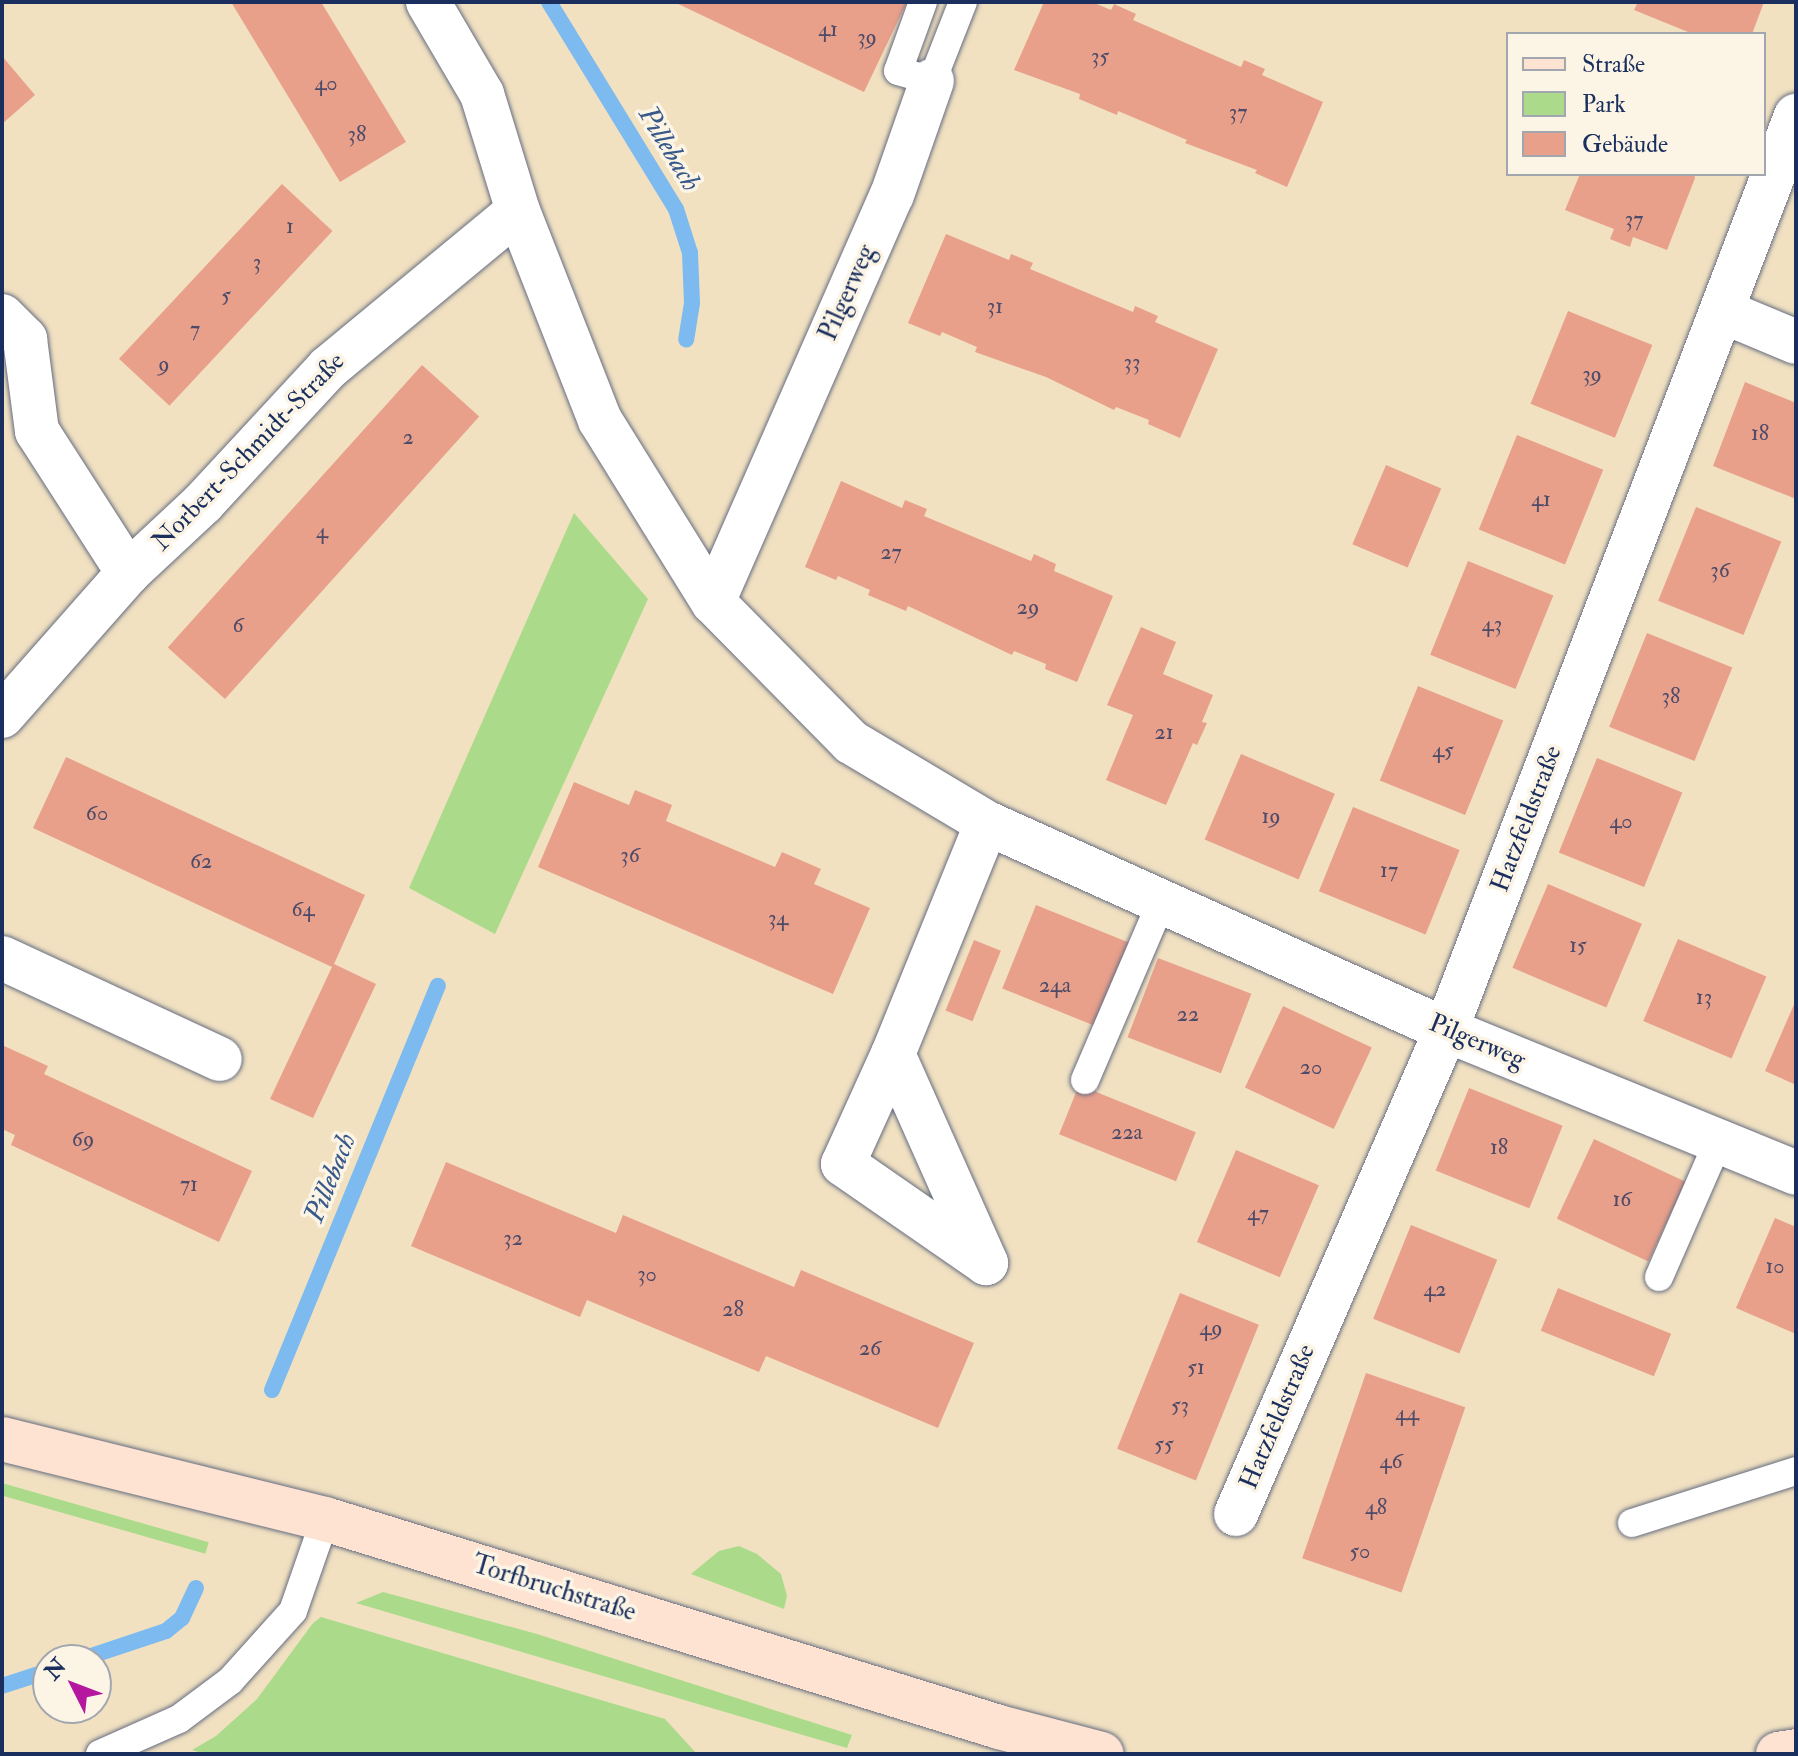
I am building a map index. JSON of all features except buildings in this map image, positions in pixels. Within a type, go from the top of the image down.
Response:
[{"type":"main road","name":"Torfbruchstraße","points":[[2,1439],[325,1519],[999,1727],[1102,1754]]},
{"type":"main road","points":[[1778,1754],[1796,1751]]},
{"type":"street","name":"Pilgerweg","points":[[428,2],[482,94],[518,211],[600,420],[713,602],[851,742],[987,823],[1161,903],[1446,1030],[1717,1144],[1796,1173]]},
{"type":"street","name":"Pilgerweg","points":[[713,602],[892,195],[932,81]]},
{"type":"street","name":"Hatzfeldstraße","points":[[1236,1514],[1446,1030],[1796,116]]},
{"type":"street","name":"Norbert-Schmidt-Straße","points":[[2,716],[128,573],[203,503],[328,368],[518,211]]},
{"type":"street","points":[[1722,311],[1796,342]]},
{"type":"street","points":[[2,316],[25,339],[20,428],[128,573]]},
{"type":"street","points":[[893,1054],[987,823]]},
{"type":"street","points":[[2,958],[220,1059]]},
{"type":"lane","points":[[923,2],[898,71],[932,81],[963,2]]},
{"type":"lane","points":[[1085,1080],[1161,903]]},
{"type":"lane","points":[[1659,1277],[1717,1144]]},
{"type":"lane","points":[[1632,1523],[1796,1471]]},
{"type":"lane","points":[[100,1754],[179,1719],[230,1681],[293,1611],[325,1519]]},
{"type":"green space","points":[[574,513],[648,599],[495,934],[409,888]]},
{"type":"green space","points":[[2,1483],[209,1542],[205,1554],[2,1495]]},
{"type":"green space","points":[[739,1546],[757,1554],[781,1574],[787,1596],[784,1609],[691,1574],[719,1551]]},
{"type":"green space","points":[[383,1592],[537,1634],[852,1735],[847,1748],[356,1603]]},
{"type":"green space","points":[[321,1617],[665,1719],[697,1754],[205,1754],[192,1750],[216,1736],[257,1699],[313,1623]]},
{"type":"waterway","name":"Pillebach","points":[[549,2],[676,209],[690,253],[692,303],[686,340]]},
{"type":"waterway","name":"Pillebach","points":[[272,1390],[438,986]]},
{"type":"waterway","name":"Pillebach","points":[[112,1649],[166,1631],[182,1618],[196,1588]]},
{"type":"waterway","name":"Pillebach","points":[[2,1686],[32,1676]]}]
